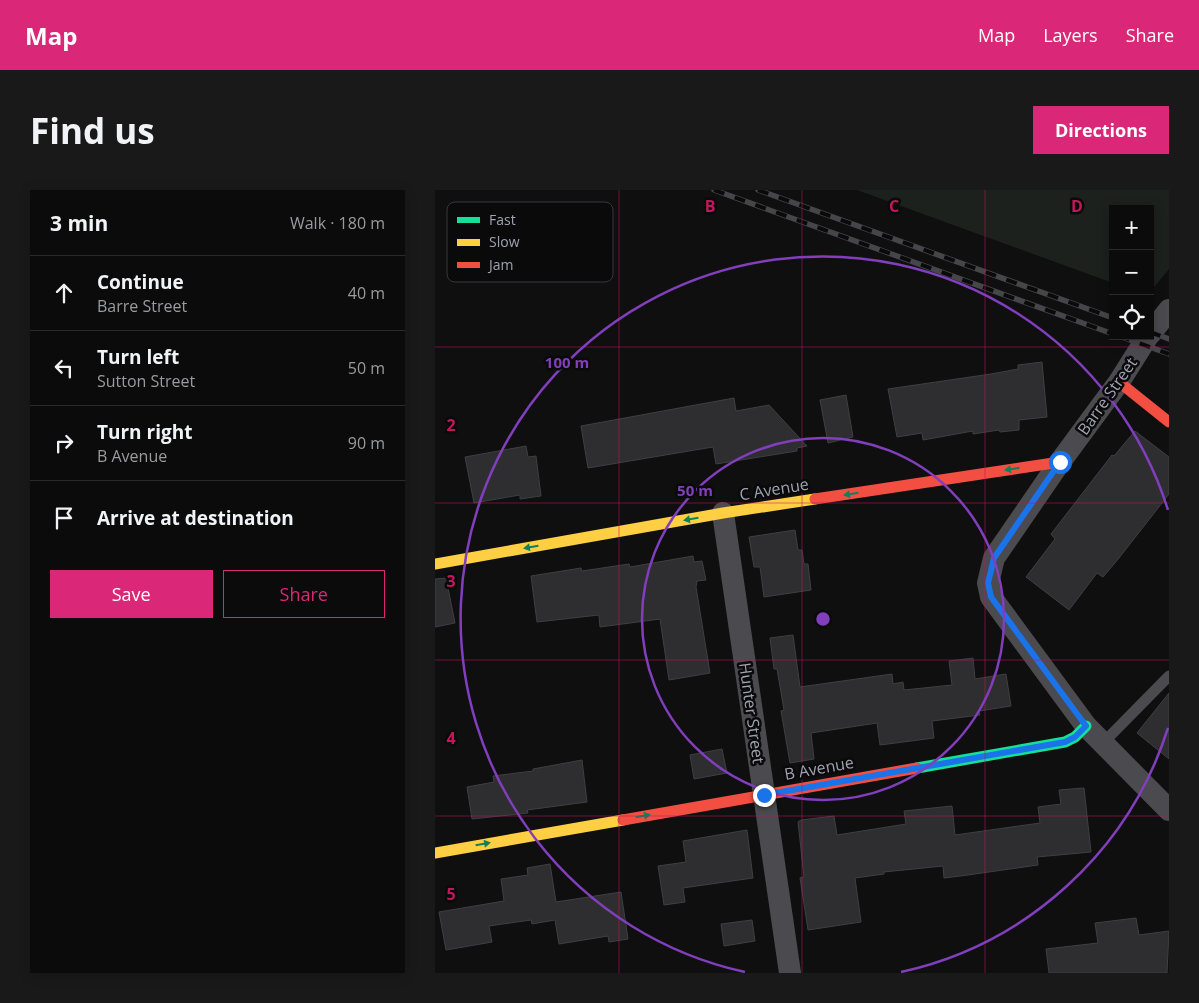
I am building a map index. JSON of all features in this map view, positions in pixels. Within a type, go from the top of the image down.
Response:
[{"type":"street","name":"Barre Street","points":[[1154,329],[1169,310]]},
{"type":"street","name":"Barre Street","points":[[1086,726],[991,597],[988,583],[994,558],[1060,462],[1119,382],[1146,340]]},
{"type":"street","points":[[1119,382],[1169,422]]},
{"type":"street","name":"C Avenue","points":[[435,564],[723,513],[1060,462]]},
{"type":"street","name":"Hunter Street","points":[[723,513],[789,973]]},
{"type":"street","points":[[1086,726],[1169,810]]},
{"type":"street","name":"B Avenue","points":[[435,853],[1065,742],[1075,737],[1086,726]]},
{"type":"lane","points":[[1103,743],[1169,676]]},
{"type":"shaded area","points":[[857,190],[1169,190],[1169,269],[1154,287],[1154,205],[1109,205],[1109,282]]},
{"type":"building","points":[[1042,362],[1047,417],[1019,420],[1019,430],[1000,432],[999,430],[973,434],[973,431],[923,440],[922,433],[897,437],[888,389],[991,374],[1018,369],[1018,365]]},
{"type":"building","points":[[846,395],[853,437],[828,443],[820,400]]},
{"type":"building","points":[[734,398],[736,411],[769,405],[807,446],[797,448],[797,451],[716,464],[713,447],[588,468],[581,426]]},
{"type":"building","points":[[1135,431],[1169,457],[1169,494],[1103,577],[1097,573],[1069,610],[1026,577],[1055,539],[1051,534],[1112,455],[1114,456]]},
{"type":"building","points":[[526,446],[528,457],[536,456],[541,496],[520,499],[520,495],[474,503],[465,457]]},
{"type":"building","points":[[795,530],[798,550],[802,550],[804,564],[808,564],[811,590],[764,597],[760,567],[754,567],[749,537]]},
{"type":"building","points":[[693,556],[694,562],[702,561],[706,580],[697,581],[696,587],[710,673],[669,680],[660,619],[600,627],[599,615],[537,622],[531,576],[581,568],[582,571],[629,564],[630,567]]},
{"type":"building","points":[[446,578],[455,623],[435,627],[435,579]]},
{"type":"building","points":[[793,635],[800,687],[892,674],[893,684],[903,682],[904,690],[952,685],[949,661],[973,658],[975,679],[1006,674],[1011,706],[979,711],[980,715],[932,721],[934,738],[880,745],[877,723],[811,733],[814,759],[790,763],[781,711],[784,710],[777,669],[774,669],[770,638]]},
{"type":"building","points":[[1169,693],[1169,759],[1137,733]]},
{"type":"building","points":[[722,749],[727,773],[694,779],[690,755]]},
{"type":"building","points":[[582,760],[587,802],[527,810],[528,813],[472,819],[467,787],[494,782],[493,776],[533,771],[533,769]]},
{"type":"building","points":[[1084,788],[1091,852],[1037,857],[1038,865],[944,878],[943,866],[884,872],[884,874],[855,878],[861,922],[808,930],[800,878],[804,877],[798,822],[801,820],[834,816],[837,835],[906,824],[904,811],[952,806],[955,835],[1040,823],[1038,807],[1061,804],[1059,790]]},
{"type":"building","points":[[747,830],[753,878],[683,888],[685,902],[664,905],[658,866],[686,862],[683,841]]},
{"type":"building","points":[[550,864],[556,902],[621,892],[628,939],[609,942],[608,936],[559,944],[555,920],[532,924],[531,920],[489,926],[492,942],[446,950],[439,912],[504,901],[501,879],[528,875],[527,868]]},
{"type":"building","points":[[1136,918],[1139,935],[1169,931],[1167,973],[1049,973],[1046,949],[1098,943],[1095,923]]},
{"type":"building","points":[[752,920],[755,941],[724,946],[721,924]]},
{"type":"railway","points":[[714,190],[1109,333]]},
{"type":"railway","points":[[758,190],[1109,317]]},
{"type":"railway","points":[[1154,333],[1169,339]]},
{"type":"railway","points":[[1130,340],[1169,354]]},
{"type":"traffic: fast","points":[[917,768],[1065,742],[1075,737],[1086,726]]},
{"type":"traffic: slow","points":[[435,564],[723,513],[815,499]]},
{"type":"traffic: slow","points":[[435,853],[623,820]]},
{"type":"traffic: jam","points":[[1119,382],[1169,422]]},
{"type":"traffic: jam","points":[[815,499],[1060,462]]},
{"type":"traffic: jam","points":[[623,820],[917,768]]},
{"type":"route","points":[[764,795],[1065,742],[1075,737],[1086,726],[991,597],[988,583],[994,558],[1060,462]]}]
